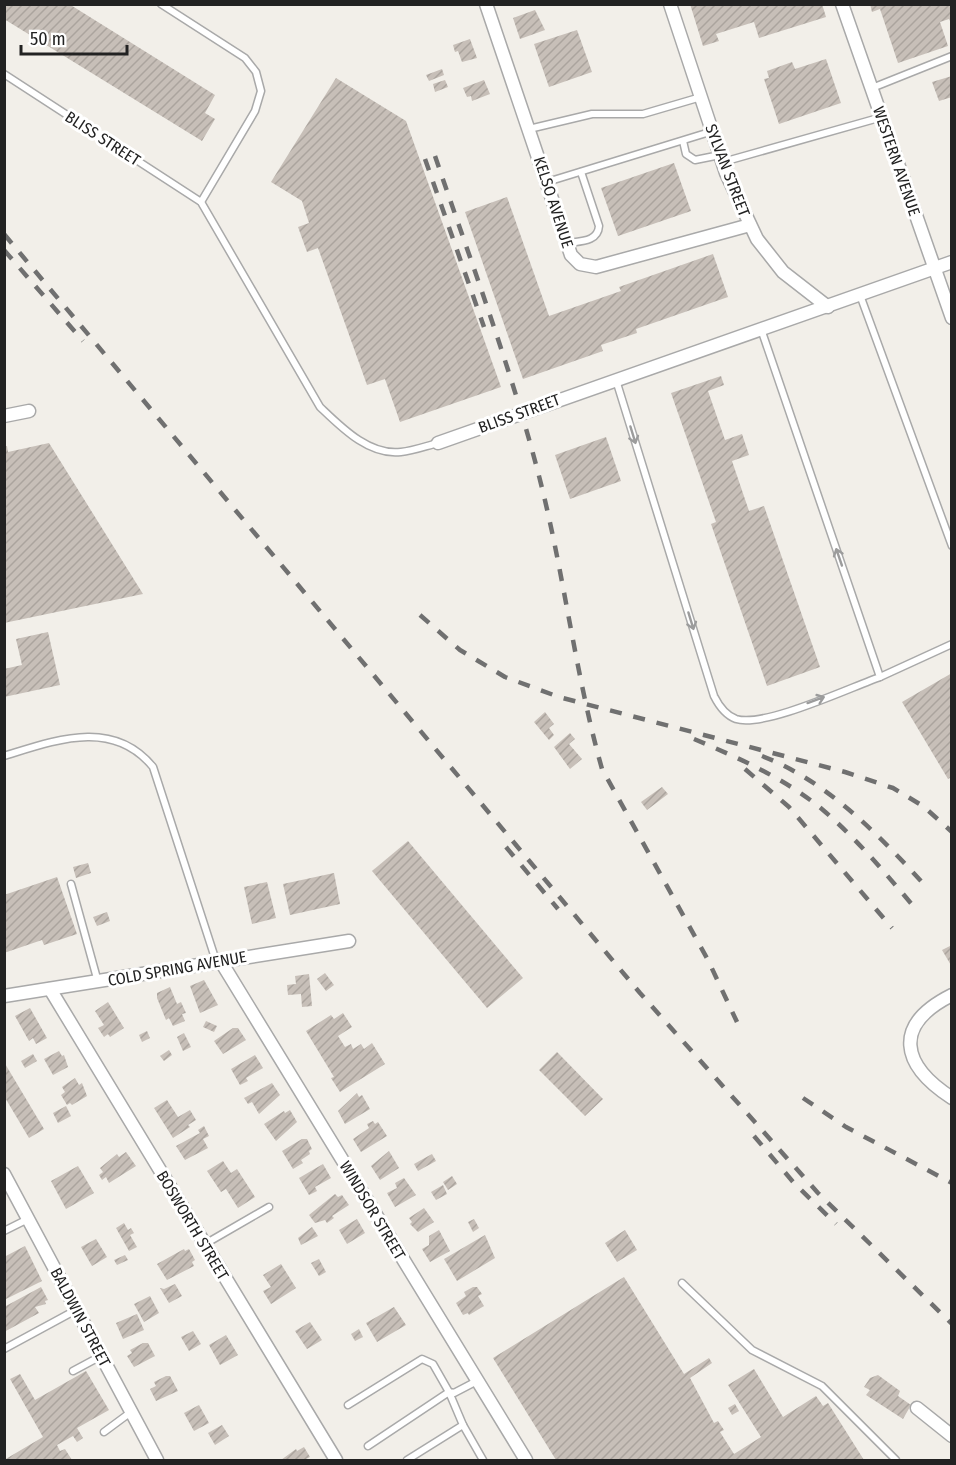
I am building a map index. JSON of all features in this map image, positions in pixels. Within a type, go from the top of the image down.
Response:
[{"type":"street","name":"KELSO AVENUE","points":[[486,4],[571,255],[580,264],[596,267],[750,225]]},
{"type":"street","name":"SYLVAN STREET","points":[[670,4],[722,159],[750,225],[776,265],[828,307]]},
{"type":"street","name":"WESTERN AVENUE","points":[[842,4],[951,318]]},
{"type":"street","name":"BLISS STREET","points":[[438,443],[951,262]]},
{"type":"street","points":[[4,416],[29,411]]},
{"type":"street","name":"COLD SPRING AVENUE","points":[[4,996],[349,941]]},
{"type":"street","name":"WINDSOR STREET","points":[[218,961],[526,1461]]},
{"type":"street","name":"BOSWORTH STREET","points":[[50,989],[336,1461]]},
{"type":"street","points":[[951,995],[931,1007],[920,1018],[913,1028],[911,1043],[913,1058],[919,1072],[951,1098]]},
{"type":"street","name":"BALDWIN STREET","points":[[4,1174],[157,1461]]},
{"type":"street","points":[[917,1408],[951,1436]]},
{"type":"lane","points":[[161,4],[245,58],[256,72],[261,91],[255,111],[201,202]]},
{"type":"lane","points":[[872,88],[951,56]]},
{"type":"lane","name":"BLISS STREET","points":[[4,74],[201,202],[320,407],[345,431],[371,447],[399,452],[438,443]]},
{"type":"lane","points":[[529,129],[592,114],[643,114],[701,96]]},
{"type":"lane","points":[[683,141],[686,154],[695,160],[722,159],[882,116]]},
{"type":"lane","points":[[548,182],[712,131]]},
{"type":"lane","points":[[568,243],[594,238],[598,233],[599,226],[581,172]]},
{"type":"lane","points":[[860,295],[951,546]]},
{"type":"lane","points":[[760,328],[880,677]]},
{"type":"lane","points":[[616,379],[714,696],[721,709],[735,719],[761,720],[880,677],[951,644]]},
{"type":"lane","points":[[4,756],[58,740],[81,737],[122,741],[140,751],[153,767],[218,961]]},
{"type":"lane","points":[[71,884],[99,982]]},
{"type":"lane","points":[[205,1245],[269,1207]]},
{"type":"lane","points":[[4,1231],[28,1218]]},
{"type":"lane","points":[[682,1283],[752,1350],[822,1386],[896,1461]]},
{"type":"lane","points":[[4,1349],[77,1309]]},
{"type":"lane","points":[[73,1371],[102,1356]]},
{"type":"lane","points":[[348,1405],[422,1359],[433,1365],[483,1461]]},
{"type":"lane","points":[[449,1392],[454,1394],[477,1381]]},
{"type":"lane","points":[[368,1446],[449,1392]]},
{"type":"lane","points":[[104,1432],[131,1412]]},
{"type":"lane","points":[[407,1461],[464,1425]]},
{"type":"building","points":[[6,4],[69,4],[215,95],[205,113],[215,119],[202,141],[4,19]]},
{"type":"building","points":[[690,4],[822,4],[826,17],[759,38],[754,22],[716,34],[719,41],[703,46]]},
{"type":"building","points":[[870,4],[952,4],[952,25],[949,19],[940,22],[948,46],[898,63],[880,9],[872,12]]},
{"type":"building","points":[[535,10],[545,30],[520,39],[513,18]]},
{"type":"building","points":[[577,30],[592,72],[549,87],[534,44]]},
{"type":"building","points":[[470,39],[477,58],[462,62],[453,45]]},
{"type":"building","points":[[826,59],[841,103],[779,124],[764,79],[769,78],[767,71],[792,62],[795,69]]},
{"type":"building","points":[[442,69],[444,75],[429,81],[426,75]]},
{"type":"building","points":[[952,76],[952,97],[939,101],[932,82]]},
{"type":"building","points":[[336,78],[406,121],[501,387],[400,422],[385,379],[367,385],[318,248],[307,252],[298,227],[309,223],[302,201],[271,182]]},
{"type":"building","points":[[445,80],[448,87],[435,92],[433,84]]},
{"type":"building","points":[[484,80],[490,94],[472,101],[471,96],[467,97],[463,88]]},
{"type":"building","points":[[674,163],[691,211],[618,236],[601,188]]},
{"type":"building","points":[[507,197],[549,316],[621,291],[619,287],[713,254],[728,297],[636,329],[637,333],[601,345],[603,351],[523,379],[465,212]]},
{"type":"building","points":[[721,376],[724,385],[708,391],[725,440],[742,434],[749,455],[732,461],[749,511],[764,506],[820,667],[767,686],[711,524],[716,522],[671,393]]},
{"type":"building","points":[[606,437],[621,481],[570,499],[555,455]]},
{"type":"building","points":[[49,443],[143,594],[4,623],[4,446],[7,446],[8,452]]},
{"type":"building","points":[[48,632],[60,685],[4,697],[4,669],[22,665],[16,639]]},
{"type":"building","points":[[952,673],[952,777],[948,779],[902,702]]},
{"type":"building","points":[[545,712],[554,724],[549,728],[554,735],[549,740],[534,722]]},
{"type":"building","points":[[570,733],[575,739],[569,744],[582,759],[570,769],[554,747]]},
{"type":"building","points":[[662,787],[668,794],[647,810],[641,802]]},
{"type":"building","points":[[408,841],[523,978],[487,1008],[372,871]]},
{"type":"building","points":[[88,863],[91,873],[76,878],[73,867]]},
{"type":"building","points":[[334,873],[340,904],[290,915],[283,884]]},
{"type":"building","points":[[57,877],[77,934],[44,945],[42,940],[4,953],[4,895]]},
{"type":"building","points":[[267,882],[276,918],[252,924],[244,887]]},
{"type":"building","points":[[107,912],[110,921],[97,926],[93,917]]},
{"type":"building","points":[[952,945],[952,967],[942,950]]},
{"type":"building","points":[[325,973],[334,985],[326,991],[317,979]]},
{"type":"building","points":[[309,974],[312,1006],[302,1007],[301,994],[288,995],[287,985],[296,984],[295,976]]},
{"type":"building","points":[[204,980],[218,1005],[200,1013],[190,986]]},
{"type":"building","points":[[170,987],[177,1004],[181,1002],[186,1013],[182,1014],[185,1021],[173,1026],[169,1018],[166,1020],[157,998],[157,993]]},
{"type":"building","points":[[108,1002],[124,1028],[110,1037],[108,1034],[104,1037],[98,1028],[104,1025],[95,1011]]},
{"type":"building","points":[[30,1008],[47,1038],[36,1044],[33,1038],[29,1041],[15,1016]]},
{"type":"building","points":[[343,1013],[352,1027],[338,1036],[345,1047],[351,1044],[353,1049],[361,1044],[364,1049],[372,1043],[385,1064],[340,1092],[331,1078],[334,1077],[306,1031],[331,1015],[334,1019]]},
{"type":"building","points":[[206,1021],[217,1026],[214,1032],[203,1027]]},
{"type":"building","points":[[233,1028],[238,1028],[246,1040],[223,1054],[214,1041]]},
{"type":"building","points":[[147,1031],[150,1038],[142,1042],[139,1035]]},
{"type":"building","points":[[184,1033],[191,1047],[183,1051],[177,1037]]},
{"type":"building","points":[[169,1050],[172,1055],[164,1061],[160,1056]]},
{"type":"building","points":[[59,1051],[62,1056],[64,1055],[68,1067],[53,1075],[44,1059]]},
{"type":"building","points":[[557,1052],[603,1099],[585,1116],[539,1070]]},
{"type":"building","points":[[33,1054],[37,1061],[25,1068],[21,1061]]},
{"type":"building","points":[[255,1055],[263,1068],[246,1078],[248,1081],[240,1085],[231,1069]]},
{"type":"building","points":[[4,1062],[44,1129],[29,1138],[4,1096]]},
{"type":"building","points":[[75,1078],[79,1085],[82,1083],[87,1096],[72,1105],[70,1103],[67,1105],[61,1095],[65,1092],[62,1087]]},
{"type":"building","points":[[272,1083],[280,1095],[259,1114],[252,1102],[248,1104],[244,1098]]},
{"type":"building","points":[[357,1093],[359,1097],[362,1095],[370,1109],[345,1124],[338,1111]]},
{"type":"building","points":[[167,1100],[178,1117],[190,1110],[196,1120],[188,1125],[190,1127],[173,1138],[154,1108]]},
{"type":"building","points":[[66,1106],[71,1116],[58,1123],[53,1113]]},
{"type":"building","points":[[290,1110],[297,1122],[276,1141],[264,1124],[284,1111],[285,1113]]},
{"type":"building","points":[[373,1121],[375,1124],[378,1122],[387,1136],[361,1152],[353,1139],[369,1128],[367,1124]]},
{"type":"building","points":[[204,1126],[209,1136],[203,1139],[208,1148],[185,1160],[176,1146],[200,1133],[198,1130]]},
{"type":"building","points":[[302,1139],[307,1139],[312,1149],[309,1151],[310,1154],[301,1160],[303,1163],[293,1169],[282,1151]]},
{"type":"building","points":[[389,1151],[399,1168],[380,1180],[371,1166]]},
{"type":"building","points":[[126,1152],[136,1166],[109,1183],[106,1177],[102,1180],[99,1175],[103,1172],[100,1168],[117,1154],[119,1157]]},
{"type":"building","points":[[432,1154],[436,1161],[418,1171],[414,1164]]},
{"type":"building","points":[[223,1161],[231,1173],[237,1169],[255,1197],[238,1208],[226,1189],[221,1192],[207,1171]]},
{"type":"building","points":[[323,1164],[331,1178],[315,1187],[317,1191],[309,1195],[299,1178]]},
{"type":"building","points":[[78,1166],[94,1193],[66,1209],[51,1181]]},
{"type":"building","points":[[452,1176],[457,1184],[448,1190],[443,1182]]},
{"type":"building","points":[[404,1178],[416,1195],[395,1207],[387,1193],[397,1188],[395,1183]]},
{"type":"building","points":[[443,1185],[447,1194],[436,1200],[431,1192]]},
{"type":"building","points":[[335,1194],[338,1197],[342,1195],[349,1205],[332,1216],[334,1218],[327,1223],[325,1220],[315,1223],[309,1215]]},
{"type":"building","points":[[424,1208],[434,1222],[418,1232],[410,1224],[412,1222],[409,1218]]},
{"type":"building","points":[[357,1219],[365,1233],[347,1244],[339,1230]]},
{"type":"building","points":[[474,1219],[479,1228],[473,1232],[468,1222]]},
{"type":"building","points":[[124,1223],[128,1230],[131,1228],[134,1233],[130,1235],[137,1247],[129,1251],[116,1228]]},
{"type":"building","points":[[312,1227],[318,1236],[301,1245],[298,1238]]},
{"type":"building","points":[[439,1230],[450,1251],[430,1262],[422,1249],[429,1245],[429,1236]]},
{"type":"building","points":[[625,1230],[637,1250],[617,1262],[605,1243]]},
{"type":"building","points":[[485,1235],[495,1258],[457,1281],[444,1259]]},
{"type":"building","points":[[96,1239],[107,1257],[92,1266],[81,1247]]},
{"type":"building","points":[[25,1246],[42,1281],[4,1300],[4,1257]]},
{"type":"building","points":[[184,1249],[185,1251],[189,1249],[195,1260],[192,1262],[194,1266],[167,1280],[157,1264]]},
{"type":"building","points":[[125,1255],[128,1260],[117,1265],[114,1260]]},
{"type":"building","points":[[319,1259],[326,1272],[319,1276],[311,1263]]},
{"type":"building","points":[[281,1264],[296,1288],[271,1304],[263,1291],[271,1287],[263,1275]]},
{"type":"building","points":[[624,1277],[684,1374],[709,1358],[712,1363],[690,1378],[714,1423],[718,1421],[724,1430],[720,1432],[734,1454],[761,1437],[728,1385],[754,1369],[783,1417],[816,1396],[823,1406],[828,1403],[864,1460],[556,1460],[493,1358]]},
{"type":"building","points":[[175,1284],[182,1296],[169,1303],[160,1288],[164,1289]]},
{"type":"building","points":[[41,1287],[48,1300],[45,1301],[46,1304],[35,1307],[39,1313],[4,1332],[4,1307]]},
{"type":"building","points":[[477,1287],[482,1294],[478,1296],[484,1306],[469,1315],[468,1313],[463,1315],[456,1303],[466,1296],[464,1292]]},
{"type":"building","points":[[150,1296],[159,1313],[144,1322],[134,1304]]},
{"type":"building","points":[[394,1307],[406,1325],[377,1342],[366,1323]]},
{"type":"building","points":[[137,1314],[144,1330],[123,1339],[116,1323]]},
{"type":"building","points":[[310,1322],[322,1340],[307,1349],[295,1331]]},
{"type":"building","points":[[359,1329],[363,1337],[355,1341],[351,1334]]},
{"type":"building","points":[[193,1331],[201,1344],[189,1351],[181,1337]]},
{"type":"building","points":[[226,1335],[238,1355],[220,1365],[209,1345]]},
{"type":"building","points":[[143,1343],[148,1343],[155,1356],[134,1367],[127,1356],[132,1353],[130,1350]]},
{"type":"building","points":[[86,1371],[109,1410],[77,1428],[83,1438],[77,1442],[73,1436],[57,1445],[60,1451],[65,1449],[72,1460],[4,1460],[43,1437],[10,1379],[20,1374],[35,1400]]},
{"type":"building","points":[[878,1375],[900,1391],[898,1396],[911,1405],[903,1419],[866,1395],[870,1390],[864,1387],[870,1378]]},
{"type":"building","points":[[170,1376],[178,1391],[156,1401],[150,1389],[156,1386],[154,1382]]},
{"type":"building","points":[[735,1404],[739,1411],[732,1415],[728,1408]]},
{"type":"building","points":[[199,1405],[209,1423],[194,1431],[184,1413]]},
{"type":"building","points":[[222,1425],[229,1436],[215,1445],[208,1433]]},
{"type":"building","points":[[304,1447],[310,1457],[304,1460],[281,1460],[296,1449],[297,1451]]},
{"type":"railway","points":[[435,156],[503,355],[539,476],[556,549],[584,696],[602,769],[708,960],[737,1022]]},
{"type":"railway","points":[[425,159],[484,327]]},
{"type":"railway","points":[[4,234],[640,993],[818,1193],[952,1324]]},
{"type":"railway","points":[[4,250],[83,341]]},
{"type":"railway","points":[[420,615],[460,650],[505,677],[559,697],[845,772],[893,788],[923,806],[952,832]]},
{"type":"railway","points":[[694,739],[762,770],[809,799],[836,821],[915,908]]},
{"type":"railway","points":[[762,756],[785,766],[828,793],[867,826],[921,881]]},
{"type":"railway","points":[[745,769],[789,807],[892,928]]},
{"type":"railway","points":[[506,847],[558,909]]},
{"type":"railway","points":[[803,1098],[846,1127],[952,1183]]},
{"type":"railway","points":[[754,1136],[794,1183],[836,1224]]}]
